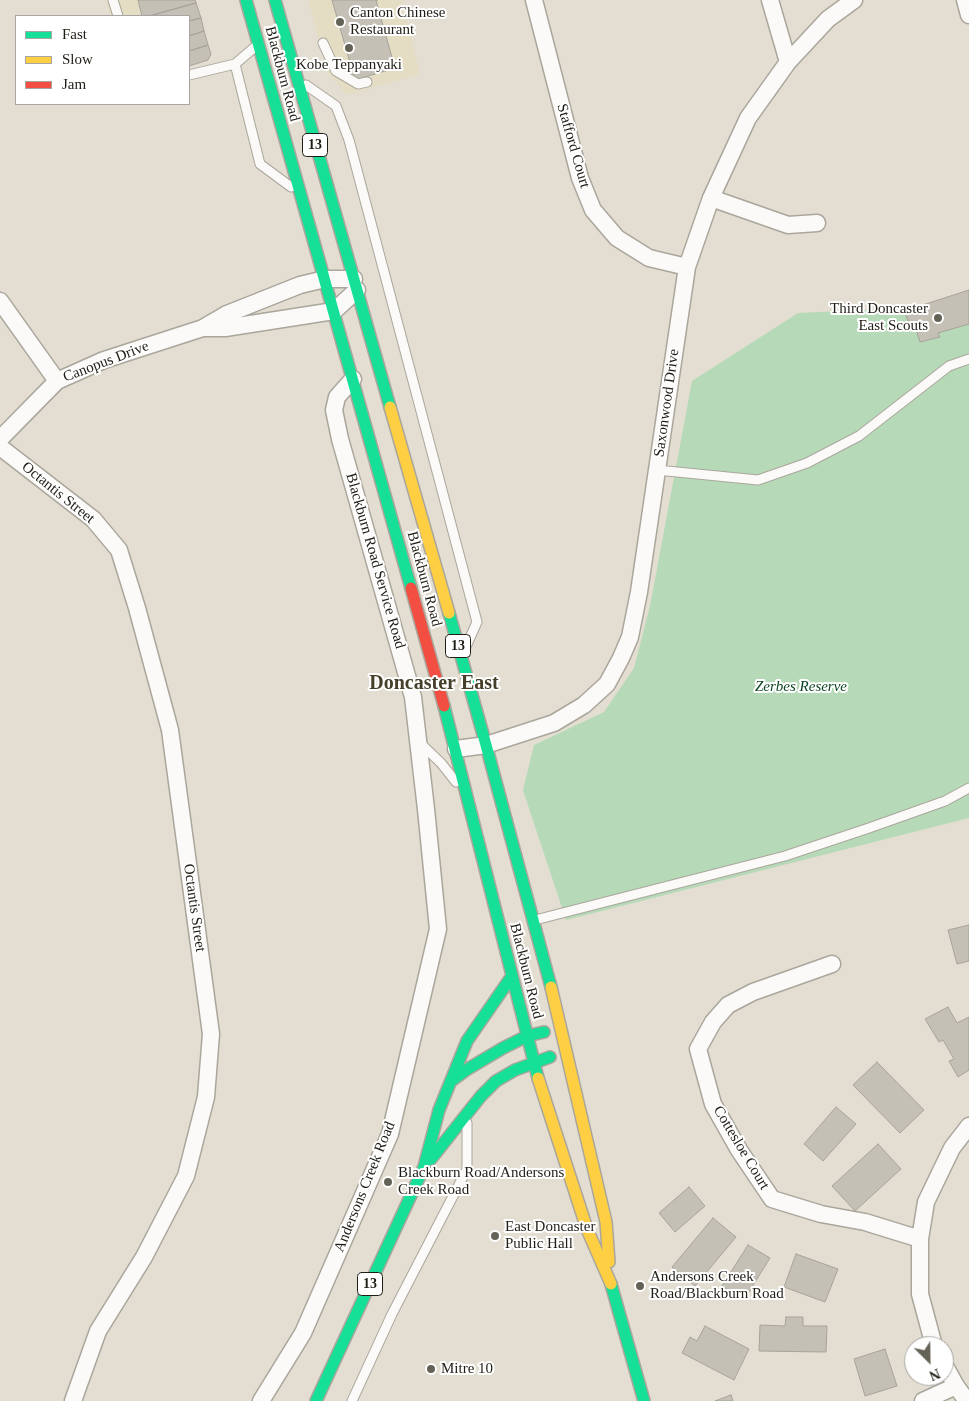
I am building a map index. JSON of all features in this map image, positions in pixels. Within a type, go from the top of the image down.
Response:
[{"type":"main road","name":"Blackburn Road","points":[[246,0],[258,45],[301,146],[356,285],[486,745],[556,1003],[606,1222],[610,1280]]},
{"type":"main road","name":"Blackburn Road","points":[[275,0],[296,77],[301,146],[300,193],[456,749],[533,1062],[587,1229],[610,1280],[644,1401]]},
{"type":"main road","name":"13","points":[[316,1401],[424,1167],[439,1110],[467,1041],[512,976]]},
{"type":"main road","points":[[452,1081],[502,1048],[527,1036],[562,1028]]},
{"type":"main road","name":"13","points":[[424,1167],[467,1113],[496,1082],[515,1070],[533,1062],[568,1052]]},
{"type":"street","name":"Stafford Court","points":[[534,0],[580,178],[593,210],[617,238],[649,258],[687,267]]},
{"type":"street","points":[[770,0],[788,62]]},
{"type":"street","name":"Saxonwood Drive","points":[[456,749],[486,745],[554,723],[584,705],[607,684],[621,658],[630,637],[639,592],[687,267],[711,198],[748,118],[788,62],[828,19],[854,0]]},
{"type":"street","points":[[965,0],[969,15]]},
{"type":"street","points":[[711,198],[788,225],[817,223]]},
{"type":"street","name":"Canopus Drive","points":[[0,438],[57,381],[104,360],[203,328],[227,314],[300,285],[325,279],[356,285]]},
{"type":"street","points":[[334,311],[356,285]]},
{"type":"street","points":[[0,301],[57,381]]},
{"type":"street","name":"Canopus Drive","points":[[203,328],[225,328],[334,311]]},
{"type":"street","name":"Blackburn Road Service Road","points":[[353,379],[337,397],[334,410],[340,439],[413,696],[438,928]]},
{"type":"street","name":"Octantis Street","points":[[0,446],[93,519],[119,550],[137,608],[170,730],[211,1034],[206,1097],[186,1176],[144,1257],[98,1331],[73,1401]]},
{"type":"street","name":"Andersons Creek Road","points":[[260,1401],[303,1333],[390,1134],[438,928]]},
{"type":"street","name":"Cottesloe Court","points":[[832,964],[753,992],[728,1005],[713,1022],[698,1050],[713,1104],[739,1150],[772,1199],[821,1214],[865,1222],[920,1239]]},
{"type":"street","points":[[931,1336],[920,1294],[920,1239],[926,1202],[952,1148],[969,1126]]},
{"type":"street","points":[[954,1382],[967,1401]]},
{"type":"street","points":[[924,1401],[956,1386]]},
{"type":"lane","points":[[114,0],[118,15]]},
{"type":"lane","points":[[323,43],[336,71],[358,84],[367,82]]},
{"type":"lane","points":[[190,75],[236,64],[258,45]]},
{"type":"lane","points":[[236,64],[260,164],[300,193]]},
{"type":"lane","points":[[296,77],[336,106],[349,140],[477,622],[461,657]]},
{"type":"lane","points":[[657,470],[758,480],[807,463],[859,436],[948,366],[969,359]]},
{"type":"lane","points":[[419,742],[441,763],[469,798]]},
{"type":"lane","points":[[533,920],[786,856],[945,801],[969,788]]},
{"type":"lane","points":[[352,1401],[392,1314],[467,1169],[467,1113]]},
{"type":"shaded area","points":[[106,0],[195,0],[211,54],[208,60],[190,66],[190,15],[110,15]]},
{"type":"shaded area","points":[[308,0],[402,0],[420,74],[347,95],[328,73]]},
{"type":"green space","name":"Zerbes Reserve","points":[[969,305],[969,818],[566,920],[523,790],[534,745],[604,712],[634,668],[650,606],[692,381],[798,313]]},
{"type":"building","points":[[138,0],[195,0],[196,3],[153,15],[142,15]]},
{"type":"building","points":[[332,0],[376,0],[395,68],[355,80]]},
{"type":"building","points":[[196,3],[201,18],[190,21],[190,15],[153,15]]},
{"type":"building","points":[[201,18],[204,31],[190,36],[190,21]]},
{"type":"building","points":[[204,31],[208,45],[190,51],[190,36]]},
{"type":"building","points":[[208,45],[211,54],[208,60],[190,66],[190,51]]},
{"type":"building","name":"Third Doncaster East Scouts","points":[[969,290],[969,324],[938,333],[940,337],[920,342],[915,326],[911,328],[904,311]]},
{"type":"building","points":[[969,925],[969,961],[957,964],[948,930]]},
{"type":"building","points":[[948,1007],[957,1023],[969,1017],[969,1070],[958,1077],[949,1061],[954,1059],[943,1040],[939,1042],[925,1019]]},
{"type":"building","points":[[877,1062],[924,1110],[900,1133],[853,1085]]},
{"type":"building","points":[[836,1107],[856,1124],[823,1161],[804,1144]]},
{"type":"building","points":[[878,1144],[901,1169],[855,1211],[832,1186]]},
{"type":"building","points":[[689,1187],[705,1206],[675,1232],[659,1213]]},
{"type":"building","points":[[713,1218],[736,1237],[695,1286],[672,1267]]},
{"type":"building","points":[[748,1245],[770,1258],[744,1300],[722,1286]]},
{"type":"building","points":[[796,1254],[838,1269],[825,1302],[784,1287]]},
{"type":"building","points":[[786,1317],[803,1317],[803,1326],[827,1326],[826,1352],[759,1351],[760,1325],[785,1326]]},
{"type":"building","points":[[705,1326],[749,1349],[734,1380],[682,1353],[690,1337],[697,1341]]},
{"type":"building","points":[[885,1349],[897,1386],[865,1396],[854,1359]]},
{"type":"building","points":[[731,1395],[733,1401],[715,1401]]},
{"type":"traffic: fast","points":[[246,0],[411,588]]},
{"type":"traffic: fast","points":[[275,0],[390,407]]},
{"type":"traffic: fast","points":[[449,613],[551,987]]},
{"type":"traffic: fast","points":[[444,706],[538,1078]]},
{"type":"traffic: fast","points":[[316,1401],[424,1167],[439,1110],[467,1041],[512,976]]},
{"type":"traffic: fast","points":[[451,1081],[503,1048],[527,1036],[544,1032]]},
{"type":"traffic: fast","points":[[431,1159],[481,1096],[496,1081],[515,1070],[550,1057]]},
{"type":"traffic: fast","points":[[611,1284],[644,1401]]},
{"type":"traffic: slow","points":[[390,407],[449,613]]},
{"type":"traffic: slow","points":[[551,987],[606,1222],[609,1262]]},
{"type":"traffic: slow","points":[[538,1078],[587,1229],[611,1284]]},
{"type":"traffic: jam","points":[[411,588],[444,706]]},
{"type":"place","name":"Canton Chinese Restaurant","points":[[340,22]]},
{"type":"place","name":"Kobe Teppanyaki","points":[[349,48]]},
{"type":"place","name":"Third Doncaster East Scouts","points":[[938,318]]},
{"type":"place","name":"Blackburn Road/Andersons Creek Road","points":[[388,1182]]},
{"type":"place","name":"East Doncaster Public Hall","points":[[495,1236]]},
{"type":"place","name":"Andersons Creek Road/Blackburn Road","points":[[640,1286]]},
{"type":"place","name":"Mitre 10","points":[[431,1369]]},
{"type":"district","name":"Doncaster East","points":[[434,684]]}]
